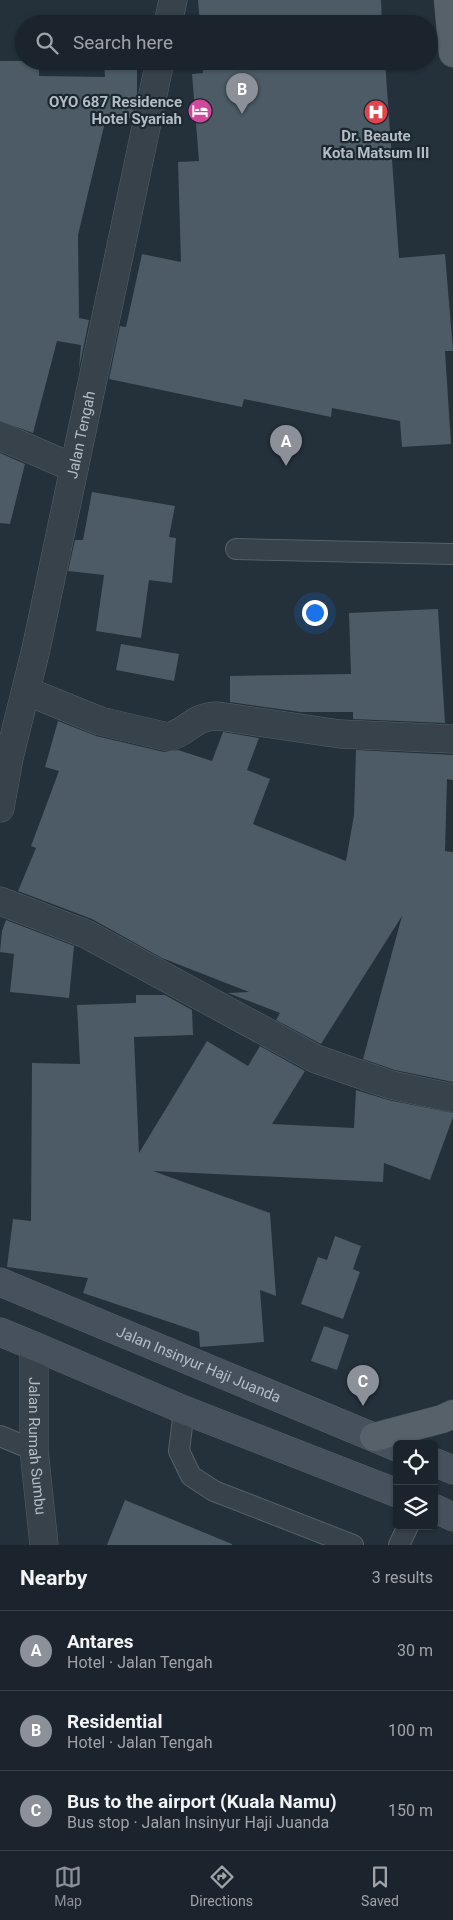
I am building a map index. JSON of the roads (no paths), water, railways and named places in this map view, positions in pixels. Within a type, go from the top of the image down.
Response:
[{"type":"main road","points":[[448,0],[453,54]]},
{"type":"main road","name":"Jalan Insinyur Haji Juanda","points":[[0,1282],[385,1442]]},
{"type":"main road","points":[[0,1332],[184,1410],[393,1491]]},
{"type":"main road","points":[[385,1442],[453,1414]]},
{"type":"main road","points":[[438,1464],[453,1470]]},
{"type":"main road","points":[[438,1510],[453,1516]]},
{"type":"street","points":[[170,15],[173,0]]},
{"type":"street","name":"Jalan Tengah","points":[[0,808],[9,758],[26,691],[158,70]]},
{"type":"street","points":[[0,436],[74,468]]},
{"type":"street","points":[[26,691],[100,721],[168,737],[173,736],[201,718],[218,716],[340,734],[453,739]]},
{"type":"street","points":[[0,901],[86,934],[316,1059],[391,1085],[453,1098]]},
{"type":"street","name":"Jalan Rumah Sumbu","points":[[34,1346],[34,1450],[44,1545]]},
{"type":"lane","points":[[236,549],[453,554]]},
{"type":"lane","points":[[184,1410],[179,1451],[191,1476],[214,1491],[353,1545]]},
{"type":"lane","points":[[0,1436],[34,1450]]},
{"type":"lane","points":[[399,1545],[406,1530]]},
{"type":"place","name":"OYO 687 Residence Hotel Syariah","points":[[200,111]]},
{"type":"place","name":"Dr. Beaute Kota Matsum III","points":[[376,112]]},
{"type":"place","name":"Residential","points":[[242,114]]},
{"type":"place","name":"Antares","points":[[286,466]]},
{"type":"place","name":"Bus to the airport (Kuala Namu)","points":[[363,1406]]}]
